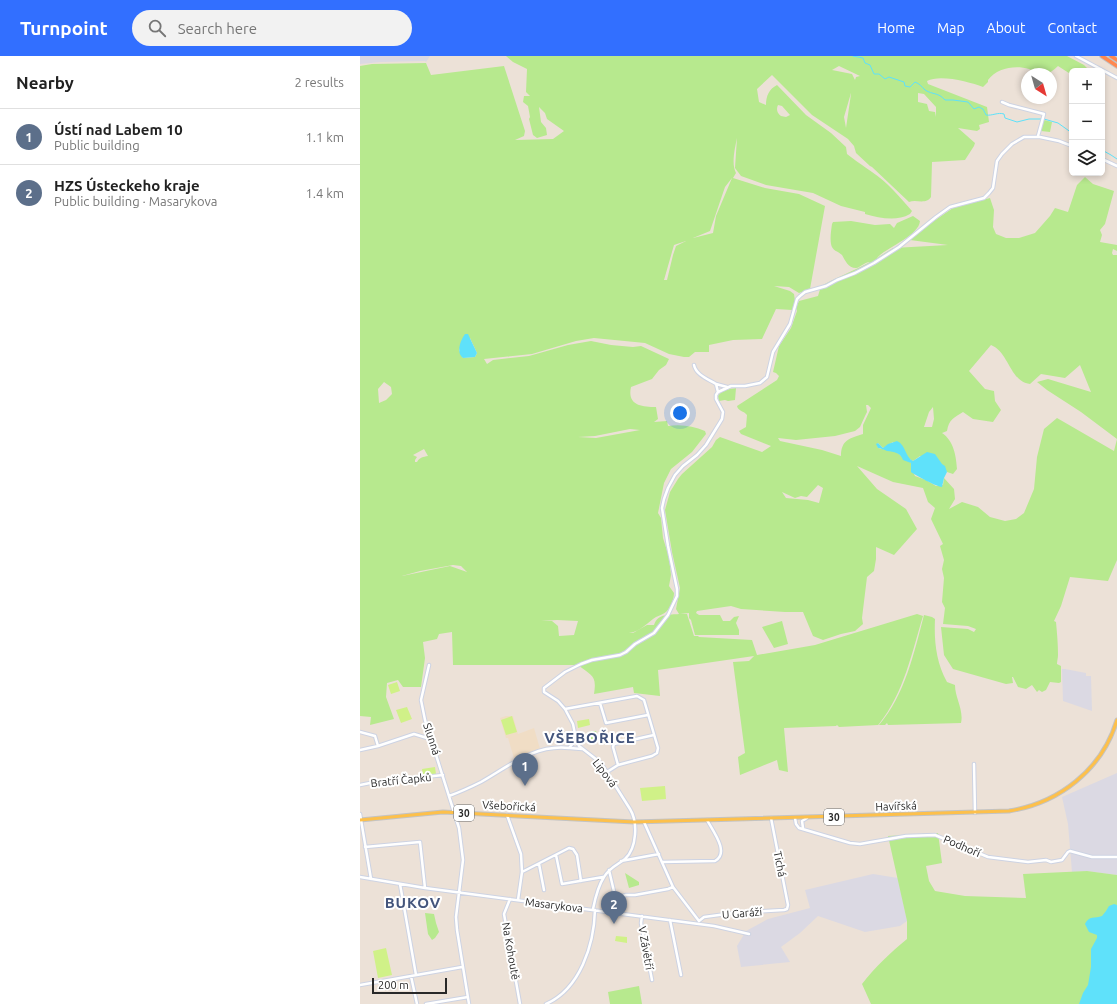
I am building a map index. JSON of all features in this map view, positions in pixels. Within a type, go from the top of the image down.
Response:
[{"type":"highway","points":[[1102,56],[1117,66]]},
{"type":"highway","points":[[1111,56],[1117,60]]},
{"type":"main road","name":"Havířská","points":[[634,822],[975,813],[1009,811],[1027,808],[1044,802],[1064,791],[1081,778],[1100,757],[1108,743],[1117,720]]},
{"type":"main road","name":"Všebořická","points":[[360,820],[454,812],[634,822]]},
{"type":"street","points":[[1076,56],[1117,78]]},
{"type":"street","points":[[1002,102],[1008,105],[1044,114],[1038,136]]},
{"type":"street","points":[[694,365],[695,370],[698,373],[716,384],[727,387],[760,383],[767,378],[773,352],[790,324],[797,300],[802,294],[826,286],[856,273],[874,263],[899,248],[950,207],[984,198],[993,188],[997,161],[1012,144],[1024,137],[1038,136],[1069,145]]},
{"type":"street","points":[[1105,160],[1117,166]]},
{"type":"street","points":[[716,384],[718,392],[727,387]]},
{"type":"street","name":"Lipová","points":[[634,822],[630,809],[607,772],[600,763],[582,749],[576,739],[573,724],[565,709],[558,701],[544,692],[544,687],[565,672],[587,661],[620,655],[626,652],[635,644],[654,633],[668,615],[677,596],[677,589],[662,508],[664,499],[675,475],[706,445],[722,419],[723,412],[716,399],[718,392]]},
{"type":"street","name":"Slunná","points":[[429,665],[421,700],[425,720],[459,828],[463,860],[456,918],[462,967],[469,1004]]},
{"type":"street","points":[[565,709],[637,696],[644,700],[658,748],[657,753],[655,755],[618,765],[607,772]]},
{"type":"street","points":[[600,702],[606,723],[648,715]]},
{"type":"street","points":[[360,732],[375,736],[378,746]]},
{"type":"street","points":[[360,750],[378,746],[414,734],[427,738],[434,746]]},
{"type":"street","points":[[618,765],[613,747],[614,744],[654,735]]},
{"type":"street","points":[[569,748],[576,739]]},
{"type":"street","points":[[449,796],[478,783],[524,756],[554,747],[582,749]]},
{"type":"street","points":[[974,764],[975,813]]},
{"type":"street","name":"Bratří Čapků","points":[[360,785],[443,775]]},
{"type":"street","points":[[360,814],[371,879]]},
{"type":"street","points":[[507,815],[521,854],[522,872],[518,900]]},
{"type":"street","name":"Tichá","points":[[771,818],[788,905],[787,909]]},
{"type":"street","points":[[795,818],[796,824],[800,828],[803,828]]},
{"type":"street","points":[[803,828],[802,822],[807,818]]},
{"type":"street","points":[[662,862],[715,861],[719,859],[721,855],[721,848],[707,820]]},
{"type":"street","points":[[546,1004],[556,1000],[568,989],[581,967],[590,941],[598,890],[609,870],[621,862],[629,854],[632,848],[634,836],[634,822]]},
{"type":"street","points":[[644,822],[673,887],[699,922]]},
{"type":"street","name":"Podhoří","points":[[803,828],[860,844],[906,836],[935,835],[988,857],[1028,862],[1046,860],[1051,862],[1062,860],[1070,851],[1092,857],[1117,857]]},
{"type":"street","points":[[365,847],[420,842],[425,888]]},
{"type":"street","points":[[522,872],[569,848],[573,849],[577,855],[581,881]]},
{"type":"street","points":[[621,862],[659,854]]},
{"type":"street","points":[[556,855],[562,884],[604,877]]},
{"type":"street","points":[[539,864],[544,890]]},
{"type":"street","points":[[609,870],[619,913]]},
{"type":"street","name":"Masarykova","points":[[360,877],[425,888],[670,920],[699,922],[749,934]]},
{"type":"street","points":[[400,884],[416,975]]},
{"type":"street","points":[[616,898],[673,887]]},
{"type":"street","name":"Na Kohoutě","points":[[510,899],[504,914],[520,1004]]},
{"type":"street","name":"U Garáží","points":[[699,922],[704,917],[734,912],[787,909]]},
{"type":"street","name":"V Závětří","points":[[642,916],[641,923],[652,980]]},
{"type":"street","points":[[670,920],[681,975]]},
{"type":"street","points":[[360,985],[462,967]]},
{"type":"street","points":[[411,976],[417,1004]]},
{"type":"street","points":[[426,1004],[468,997]]},
{"type":"shaded area","points":[[360,56],[430,56],[426,62],[381,62],[360,64]]},
{"type":"shaded area","points":[[1062,669],[1086,673],[1086,676],[1091,676],[1092,711],[1063,701]]},
{"type":"shaded area","points":[[513,716],[518,734],[534,728],[540,749],[514,758],[500,718]]},
{"type":"shaded area","points":[[1117,773],[1117,875],[1087,871],[1072,872],[1068,824],[1062,797]]},
{"type":"shaded area","points":[[873,874],[898,878],[907,921],[900,926],[865,932],[818,916],[800,933],[781,947],[790,962],[741,967],[737,946],[746,931],[768,919],[810,908],[805,890]]},
{"type":"green space","points":[[506,56],[1067,56],[1087,68],[1069,68],[1069,73],[1058,66],[1056,68],[1007,68],[992,76],[983,87],[963,81],[939,78],[927,81],[928,84],[987,107],[989,122],[979,125],[980,129],[977,131],[958,128],[975,143],[965,160],[932,162],[931,197],[926,201],[909,202],[856,153],[854,146],[848,139],[812,115],[772,75],[757,89],[759,102],[766,105],[768,93],[777,85],[806,115],[831,133],[846,147],[847,154],[888,185],[912,211],[910,214],[894,219],[876,217],[865,214],[865,212],[841,206],[813,193],[766,185],[741,176],[735,168],[737,138],[734,151],[734,165],[736,173],[733,178],[765,188],[799,194],[825,206],[810,289],[799,293],[789,287],[774,286],[790,291],[794,294],[795,301],[792,310],[776,309],[762,339],[733,340],[709,345],[709,352],[695,352],[689,357],[684,357],[669,354],[645,343],[594,338],[576,341],[532,354],[484,359],[487,364],[493,360],[529,356],[568,345],[591,341],[611,345],[633,347],[641,346],[669,359],[666,365],[659,370],[652,379],[631,387],[631,398],[636,404],[656,407],[658,419],[654,422],[667,421],[668,426],[682,425],[705,431],[706,434],[692,452],[671,469],[664,483],[658,513],[661,518],[663,538],[669,557],[671,575],[669,586],[674,593],[672,602],[666,612],[656,617],[640,629],[647,625],[654,625],[658,618],[679,614],[676,609],[680,588],[665,510],[670,492],[682,474],[712,447],[716,440],[720,437],[762,452],[771,446],[741,434],[739,431],[746,427],[747,415],[737,406],[777,380],[779,376],[773,372],[779,346],[791,328],[799,301],[818,296],[821,286],[858,268],[851,267],[842,255],[834,250],[831,239],[833,222],[851,221],[875,225],[890,224],[894,228],[897,223],[913,216],[920,221],[914,232],[877,258],[893,248],[948,245],[910,240],[925,227],[953,208],[990,198],[994,210],[993,227],[996,234],[1006,238],[1019,238],[1035,233],[1055,208],[1068,212],[1077,185],[1085,177],[1093,184],[1114,191],[1105,224],[1100,230],[1102,235],[1100,242],[1117,245],[1117,251],[1113,249],[1112,253],[1113,255],[1117,255],[1117,439],[1117,560],[1108,581],[1070,577],[1061,606],[1054,621],[1056,622],[1058,655],[1057,664],[1061,666],[1061,682],[1050,682],[1046,690],[1042,692],[1039,690],[1037,692],[1032,685],[1026,689],[1018,687],[1013,677],[1013,683],[1006,684],[953,669],[944,655],[941,627],[968,629],[974,632],[976,629],[968,626],[943,624],[945,608],[942,602],[944,578],[942,569],[944,560],[940,546],[943,544],[931,519],[935,508],[928,502],[923,488],[893,482],[857,466],[877,489],[906,509],[917,529],[894,555],[876,547],[874,571],[867,577],[862,618],[863,624],[855,631],[823,640],[813,636],[803,612],[741,609],[731,606],[697,611],[696,613],[699,615],[720,615],[723,621],[730,621],[734,617],[739,616],[736,623],[739,630],[739,635],[695,635],[691,620],[689,618],[689,613],[680,614],[687,614],[694,636],[752,640],[757,655],[815,645],[917,614],[923,616],[901,686],[888,712],[879,724],[839,727],[837,725],[784,728],[788,772],[779,770],[777,760],[740,775],[738,757],[745,753],[733,662],[749,661],[754,656],[658,670],[660,696],[634,693],[633,687],[594,694],[594,679],[578,665],[453,665],[452,632],[439,634],[437,639],[423,642],[425,658],[421,687],[403,687],[398,680],[387,683],[386,697],[394,719],[370,725],[371,717],[360,716],[360,66],[372,64],[426,63],[431,75],[504,66],[525,131],[524,136],[515,140],[553,139],[564,131],[547,119],[545,113],[539,107],[541,122],[546,128],[547,135],[537,138],[533,135],[529,119],[528,106],[523,102],[524,96],[530,96],[526,92],[527,69],[513,62]],"holes":[[[839,66],[860,76],[856,77],[855,80],[852,74],[832,70]],[[851,93],[846,128],[844,117]],[[918,93],[924,94],[936,107],[936,117],[935,112],[929,111],[927,104],[918,102]],[[778,105],[782,106],[790,115],[786,117],[779,114],[777,109]],[[732,178],[716,216],[713,233],[693,238],[710,231],[725,187]],[[686,241],[676,246],[667,280],[664,280],[674,245]],[[470,338],[477,353],[475,357],[463,358],[459,350],[461,346]],[[991,345],[1002,354],[1018,378],[1023,382],[1030,384],[1041,374],[1065,378],[1080,365],[1091,392],[1048,379],[1037,382],[1117,439],[1114,451],[1057,418],[1044,429],[1037,457],[1034,489],[1024,513],[1016,519],[1005,521],[990,517],[978,507],[962,502],[949,509],[955,499],[954,489],[944,478],[943,485],[936,486],[915,476],[911,468],[911,463],[896,452],[878,448],[877,444],[878,443],[883,448],[893,442],[906,454],[908,458],[913,461],[920,456],[939,461],[947,472],[953,474],[957,469],[955,454],[952,444],[942,433],[947,431],[951,421],[963,412],[973,419],[993,422],[1001,410],[995,401],[994,391],[985,389],[969,371]],[[384,382],[391,387],[392,394],[386,400],[379,403],[378,389]],[[866,405],[871,408],[863,425],[863,434],[847,440],[841,451],[841,456],[822,450],[780,441],[778,438],[796,440],[835,436],[855,431],[860,427],[867,412]],[[933,407],[934,419],[932,427],[924,427],[929,412]],[[630,429],[640,430],[596,438],[578,437],[595,436]],[[424,449],[428,456],[420,458],[417,462],[415,462],[417,457],[413,455]],[[818,485],[823,488],[819,503],[808,500],[786,498],[782,492],[795,498],[801,496],[807,497]],[[453,565],[461,566],[467,572],[450,566],[402,576]],[[557,620],[578,621],[574,635],[559,636],[558,626],[552,621],[541,621]]]},
{"type":"green space","points":[[1044,120],[1052,122],[1050,132],[1041,131]]},
{"type":"green space","points":[[736,388],[735,400],[719,401],[718,396],[722,392],[728,389]]},
{"type":"green space","points":[[924,615],[935,619],[935,643],[940,667],[947,682],[955,685],[962,718],[961,723],[888,725],[887,723],[885,725],[879,725],[896,700],[908,673]]},
{"type":"green space","points":[[782,621],[788,644],[774,648],[762,627]]},
{"type":"green space","points":[[397,682],[400,691],[391,694],[388,685]]},
{"type":"green space","points":[[407,707],[412,719],[401,723],[396,710]]},
{"type":"green space","points":[[512,716],[517,732],[506,735],[501,720]]},
{"type":"green space","points":[[589,719],[590,725],[578,728],[577,721]]},
{"type":"green space","points":[[591,731],[596,731],[599,738],[596,742],[592,742],[586,734]]},
{"type":"green space","points":[[435,767],[436,774],[423,775],[422,769]]},
{"type":"green space","points":[[665,786],[666,799],[642,801],[640,788]]},
{"type":"green space","points":[[938,833],[942,863],[926,866],[929,881],[935,891],[965,896],[1026,898],[1023,874],[1087,871],[1117,875],[1117,1004],[871,1004],[862,984],[883,960],[907,939],[907,921],[888,836]]},
{"type":"green space","points":[[625,873],[639,882],[639,885],[629,888]]},
{"type":"green space","points":[[425,913],[434,914],[439,932],[432,940],[428,934]]},
{"type":"green space","points":[[616,936],[627,937],[627,943],[615,941]]},
{"type":"green space","points":[[386,948],[392,975],[378,978],[373,951]]},
{"type":"green space","points":[[639,986],[642,1004],[610,1004],[608,992]]},
{"type":"water","points":[[465,334],[468,334],[477,353],[475,357],[463,358],[461,356],[459,350],[460,343]]},
{"type":"water","points":[[897,441],[902,445],[908,457],[913,461],[927,452],[935,454],[945,466],[947,472],[942,487],[913,474],[911,472],[911,463],[903,460],[900,455],[896,453],[878,448],[876,444],[878,443],[883,448],[888,444]]},
{"type":"water","points":[[1114,904],[1117,905],[1117,1004],[1079,1004],[1088,985],[1091,967],[1091,949],[1097,938],[1097,935],[1089,932],[1085,924],[1090,918],[1102,916],[1109,906]]},
{"type":"waterway","points":[[853,56],[863,58],[865,63],[870,65],[874,74],[879,74],[885,79],[889,77],[904,82],[905,86],[910,87],[915,82],[928,92],[940,96],[945,100],[968,102],[974,109],[979,107],[983,109],[986,115],[1000,113],[1004,114],[1005,118],[1017,122],[1029,119],[1041,119]]},
{"type":"waterway","points":[[1044,119],[1058,123],[1069,131]]},
{"type":"waterway","points":[[1105,152],[1117,159]]},
{"type":"place","name":"Ústí nad Labem 10","points":[[525,786]]},
{"type":"place","name":"HZS Ústeckeho kraje","points":[[614,924]]},
{"type":"district","name":"VŠEBOŘICE","points":[[590,738]]},
{"type":"district","name":"BUKOV","points":[[413,903]]}]
